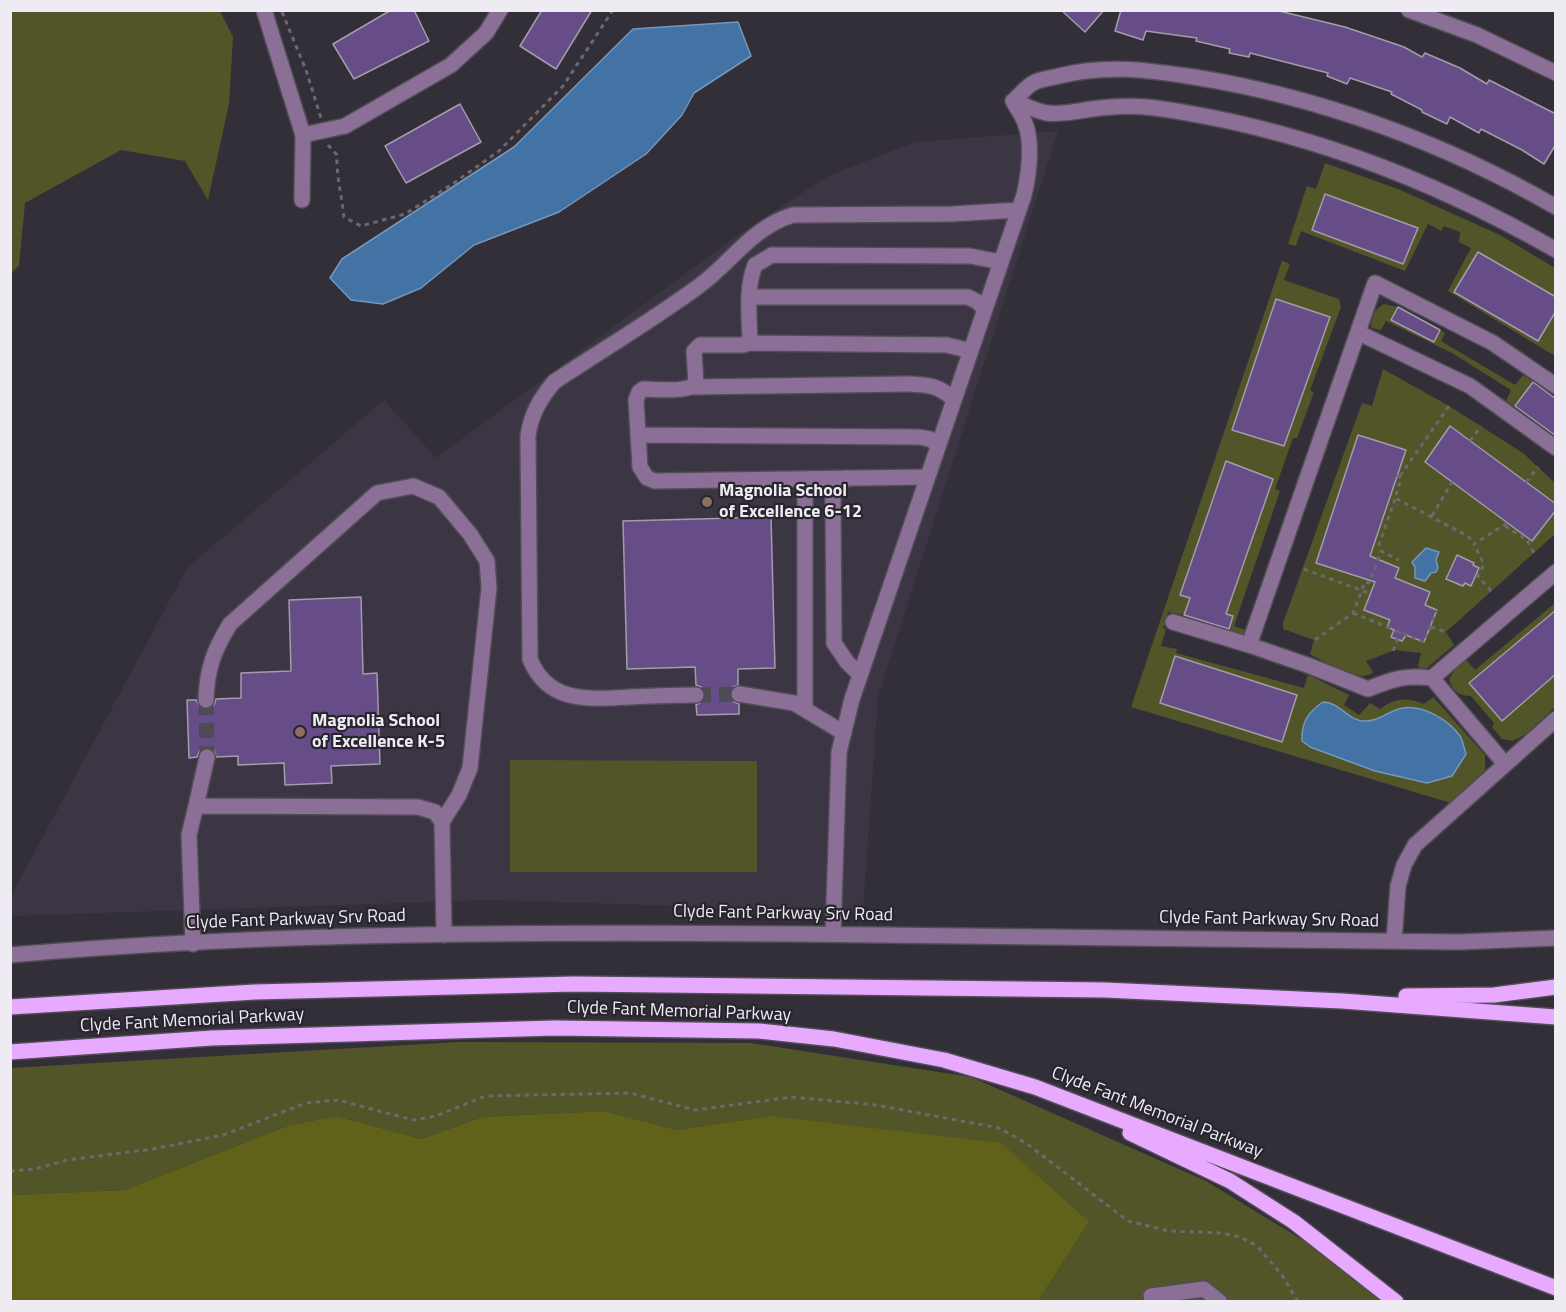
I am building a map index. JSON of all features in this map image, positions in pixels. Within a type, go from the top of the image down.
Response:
[{"type":"main road","name":"Clyde Fant Memorial Parkway","points":[[10,1007],[287,990],[574,984],[1105,990],[1342,1001],[1556,1017]]},
{"type":"main road","points":[[1342,1001],[1387,996],[1494,995],[1556,987]]},
{"type":"main road","name":"Clyde Fant Memorial Parkway","points":[[10,1052],[212,1038],[555,1028],[748,1030],[834,1039],[908,1052],[995,1074],[1556,1288]]},
{"type":"main road","points":[[1035,1088],[1230,1181],[1294,1222],[1396,1302]]},
{"type":"street","points":[[264,10],[303,135],[302,200]]},
{"type":"street","points":[[303,135],[345,126],[451,65],[486,33],[500,10]]},
{"type":"street","points":[[1409,10],[1477,35],[1556,73]]},
{"type":"street","points":[[1013,101],[1032,83],[1078,71],[1100,68],[1157,71],[1220,81],[1293,98],[1389,129],[1488,171],[1556,207]]},
{"type":"street","points":[[833,934],[839,752],[860,675],[1029,175],[1026,124],[1013,101]]},
{"type":"street","points":[[1013,101],[1047,113],[1110,106],[1154,108],[1280,133],[1356,157],[1419,181],[1506,222],[1556,250]]},
{"type":"street","points":[[696,695],[585,699],[550,687],[535,671],[530,659],[528,436],[530,421],[540,398],[554,382],[700,285],[747,241],[768,225],[782,218],[793,215],[952,214],[1018,210]]},
{"type":"street","points":[[748,344],[752,274],[755,265],[772,255],[969,256],[1001,262]]},
{"type":"street","points":[[1249,645],[1375,283],[1493,343],[1556,386]]},
{"type":"street","points":[[749,297],[968,297],[978,302],[985,310]]},
{"type":"street","points":[[1359,333],[1470,386],[1556,448]]},
{"type":"street","points":[[691,387],[696,384],[694,351],[700,345],[947,345],[971,351]]},
{"type":"street","points":[[927,477],[655,481],[647,478],[640,467],[636,400],[643,389],[908,384],[932,385],[954,399]]},
{"type":"street","points":[[638,435],[909,437],[930,439],[938,445]]},
{"type":"street","points":[[847,478],[837,487],[833,496],[834,643],[847,662],[860,675]]},
{"type":"street","points":[[805,479],[805,709]]},
{"type":"street","points":[[206,700],[207,677],[214,650],[230,624],[377,493],[413,486],[439,497],[470,534],[487,561],[489,588],[470,768],[459,795],[442,822],[444,934]]},
{"type":"street","points":[[1432,678],[1556,572]]},
{"type":"street","points":[[1173,622],[1249,645],[1368,689],[1410,676],[1432,678],[1505,764]]},
{"type":"street","points":[[739,694],[794,703],[844,733]]},
{"type":"street","points":[[1394,941],[1398,886],[1404,865],[1415,845],[1556,718]]},
{"type":"street","points":[[193,944],[189,834],[207,757]]},
{"type":"street","points":[[196,806],[418,807],[435,812],[442,822]]},
{"type":"street","name":"Clyde Fant Parkway Srv Road","points":[[10,955],[193,944],[444,934],[833,934],[1394,941],[1512,941],[1556,938]]},
{"type":"street","points":[[1151,1296],[1204,1288],[1220,1302]]},
{"type":"path","points":[[281,10],[306,70],[329,147],[337,155],[336,169],[341,186],[344,217],[361,226],[405,214],[452,185],[499,151],[563,86],[613,10]]},
{"type":"path","points":[[1399,560],[1382,551],[1379,545],[1396,497],[1401,479],[1399,476],[1449,406]]},
{"type":"path","points":[[1470,441],[1481,426]]},
{"type":"path","points":[[1526,482],[1538,467]]},
{"type":"path","points":[[1432,516],[1452,482]]},
{"type":"path","points":[[1396,497],[1468,536],[1484,564],[1478,576],[1491,591]]},
{"type":"path","points":[[1474,544],[1504,525],[1510,524]]},
{"type":"path","points":[[1504,525],[1527,540],[1534,553]]},
{"type":"path","points":[[1315,640],[1353,613],[1365,582],[1369,583],[1382,551]]},
{"type":"path","points":[[1304,569],[1371,594]]},
{"type":"path","points":[[1353,613],[1424,642],[1437,610]]},
{"type":"path","points":[[1430,627],[1446,632]]},
{"type":"path","points":[[1393,651],[1400,632]]},
{"type":"path","points":[[10,1171],[35,1169],[67,1160],[153,1149],[223,1135],[306,1103],[339,1100],[413,1119],[436,1116],[485,1096],[630,1093],[695,1110],[792,1096],[876,1105],[999,1128],[1026,1143],[1128,1221],[1169,1231],[1222,1233],[1240,1237],[1257,1246],[1282,1275],[1298,1302]]},
{"type":"shaded area","name":"Magnolia School of Excellence 6-12","points":[[1058,131],[878,697],[863,912],[491,900],[11,916],[11,896],[187,568],[384,400],[436,458],[735,237],[828,176],[915,142]]},
{"type":"shaded area","points":[[605,1111],[677,1130],[769,1116],[1001,1143],[1089,1222],[1038,1301],[11,1301],[11,1193],[12,1195],[124,1190],[290,1125],[337,1116],[421,1139],[482,1117]]},
{"type":"green space","points":[[11,10],[220,11],[233,37],[229,104],[208,200],[185,161],[121,150],[25,203],[19,266],[11,273]]},
{"type":"green space","points":[[1325,163],[1398,189],[1500,235],[1555,268],[1555,297],[1538,341],[1555,311],[1555,356],[1448,291],[1471,248],[1459,242],[1460,232],[1444,226],[1441,231],[1428,224],[1405,271],[1301,231],[1296,246],[1288,244],[1307,186],[1316,189]],"holes":[[[1325,194],[1418,228],[1403,263],[1312,231]]]},
{"type":"green space","points":[[1282,261],[1290,264],[1284,280],[1339,299],[1341,307],[1310,390],[1314,392],[1297,438],[1293,438],[1275,489],[1280,491],[1234,626],[1248,631],[1246,637],[1228,631],[1233,616],[1190,601],[1184,615],[1168,612],[1161,646],[1177,649],[1176,653],[1304,688],[1308,675],[1349,695],[1344,705],[1359,715],[1370,703],[1380,709],[1401,700],[1412,700],[1424,704],[1433,697],[1485,755],[1485,770],[1451,803],[1131,707]],"holes":[[[1276,299],[1330,318],[1284,446],[1232,430]],[[1226,462],[1273,479],[1228,609],[1180,595]]]},
{"type":"green space","points":[[1384,304],[1398,307],[1391,321],[1433,341],[1440,330],[1445,333],[1441,341],[1515,385],[1523,375],[1533,382],[1515,407],[1506,401],[1511,390],[1452,353],[1386,321],[1381,330],[1371,328],[1374,314]]},
{"type":"green space","points":[[1383,369],[1449,406],[1523,453],[1555,483],[1555,534],[1446,632],[1454,645],[1427,668],[1421,669],[1418,666],[1421,653],[1395,650],[1366,661],[1373,672],[1360,676],[1342,671],[1310,654],[1314,640],[1283,629],[1283,623],[1362,403],[1372,406]]},
{"type":"green space","points":[[1555,603],[1555,610],[1469,683],[1502,721],[1555,674],[1555,707],[1526,734],[1513,741],[1502,739],[1492,727],[1494,723],[1471,696],[1457,692],[1449,679],[1458,665],[1466,660],[1475,670]]},
{"type":"green space","points":[[510,760],[757,761],[757,872],[510,872]]},
{"type":"green space","points":[[459,1042],[751,1043],[971,1077],[1206,1181],[1314,1247],[1381,1301],[1038,1301],[1089,1222],[769,1116],[677,1130],[605,1111],[482,1117],[421,1139],[337,1116],[290,1125],[124,1190],[12,1195],[10,1193],[10,1068]]},
{"type":"water","points":[[738,22],[751,56],[694,93],[682,115],[646,154],[559,212],[474,245],[421,288],[383,304],[351,300],[330,278],[342,259],[514,147],[633,29]]},
{"type":"water","points":[[1426,548],[1439,552],[1436,560],[1438,568],[1425,581],[1415,578],[1415,567],[1412,562]]},
{"type":"water","points":[[1323,702],[1334,705],[1353,718],[1364,721],[1374,720],[1403,708],[1427,711],[1442,719],[1455,730],[1461,738],[1466,754],[1452,776],[1427,783],[1375,771],[1310,747],[1302,741],[1306,718]]},
{"type":"building","points":[[391,10],[414,10],[429,41],[354,79],[333,44]]},
{"type":"building","points":[[542,10],[592,10],[556,69],[520,46]]},
{"type":"building","points":[[1061,10],[1104,10],[1085,32]]},
{"type":"building","points":[[1121,10],[1275,10],[1345,27],[1404,47],[1422,57],[1425,53],[1460,68],[1487,84],[1489,80],[1556,114],[1556,144],[1544,164],[1481,129],[1479,133],[1450,117],[1447,124],[1391,94],[1392,92],[1350,78],[1347,84],[1327,76],[1328,73],[1250,53],[1249,57],[1229,53],[1230,49],[1196,41],[1197,38],[1146,31],[1143,40],[1115,31]]},
{"type":"building","points":[[460,104],[481,142],[406,183],[385,146]]},
{"type":"building","points":[[1325,194],[1418,228],[1403,264],[1312,230]]},
{"type":"building","points":[[1478,252],[1556,297],[1556,311],[1538,341],[1454,292]]},
{"type":"building","points":[[1276,299],[1330,317],[1284,446],[1232,430]]},
{"type":"building","points":[[1398,307],[1440,330],[1434,342],[1391,320]]},
{"type":"building","points":[[1533,382],[1556,399],[1556,436],[1515,406]]},
{"type":"building","points":[[1450,426],[1556,504],[1556,510],[1532,541],[1425,462]]},
{"type":"building","points":[[1358,435],[1406,450],[1370,556],[1399,568],[1395,578],[1430,592],[1425,605],[1437,610],[1424,642],[1406,635],[1402,641],[1391,637],[1394,630],[1387,627],[1390,620],[1364,610],[1375,582],[1316,563]]},
{"type":"building","points":[[1226,461],[1273,479],[1226,614],[1233,616],[1229,629],[1184,615],[1190,598],[1180,595]]},
{"type":"building","points":[[771,517],[775,668],[738,669],[738,685],[732,687],[729,693],[732,701],[739,704],[739,714],[697,715],[696,705],[704,700],[706,694],[701,687],[696,685],[695,667],[627,669],[623,521]]},
{"type":"building","points":[[1457,555],[1479,568],[1471,586],[1465,583],[1463,586],[1446,579]]},
{"type":"building","points":[[361,597],[363,674],[377,673],[380,764],[331,766],[332,783],[285,785],[284,763],[238,765],[238,756],[216,757],[214,750],[209,747],[200,750],[197,757],[189,758],[187,700],[196,700],[201,708],[210,709],[216,699],[241,698],[241,673],[291,671],[289,600]]},
{"type":"building","points":[[1556,610],[1556,674],[1502,721],[1469,683]]},
{"type":"building","points":[[1175,656],[1297,695],[1282,742],[1160,703]]},
{"type":"tunnel","points":[[696,695],[739,694]]},
{"type":"tunnel","points":[[206,700],[207,757]]},
{"type":"place","name":"Magnolia School of Excellence 6-12","points":[[707,502]]},
{"type":"place","name":"Magnolia School of Excellence K-5","points":[[300,732]]}]
